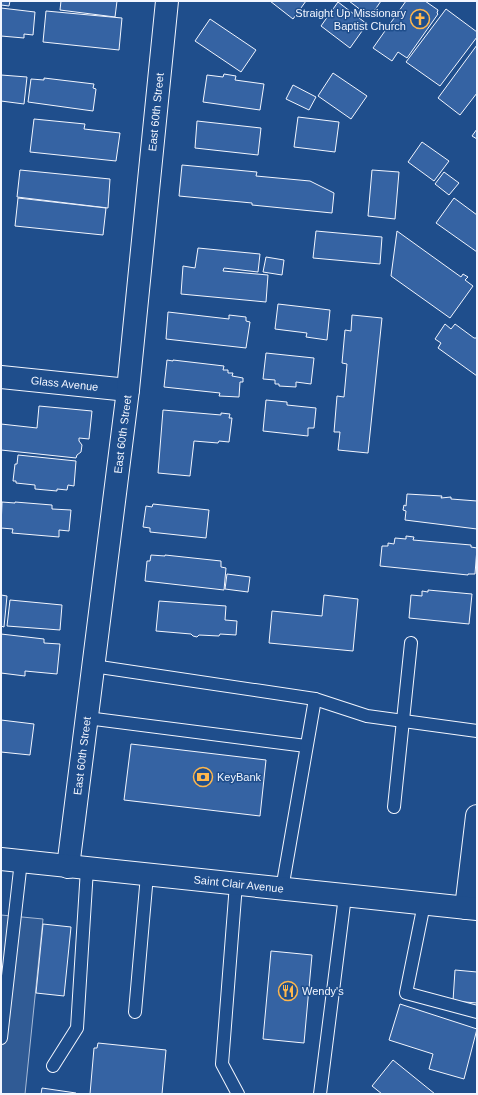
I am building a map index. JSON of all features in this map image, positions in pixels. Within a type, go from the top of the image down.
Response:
[{"type":"street","name":"East 60th Street","points":[[78,868],[87,718],[128,390],[167,1]]},
{"type":"street","name":"Glass Avenue","points":[[1,377],[128,390]]},
{"type":"street","points":[[472,909],[477,816]]},
{"type":"street","name":"Saint Clair Avenue","points":[[11,860],[472,909]]},
{"type":"lane","points":[[394,807],[411,643]]},
{"type":"lane","points":[[93,666],[315,699],[367,716],[477,731]]},
{"type":"lane","points":[[282,889],[315,699]]},
{"type":"lane","points":[[87,718],[306,746]]},
{"type":"lane","points":[[1,1038],[11,860]]},
{"type":"lane","points":[[53,1066],[77,1028],[78,868]]},
{"type":"lane","points":[[135,1012],[147,875]]},
{"type":"lane","points":[[236,884],[222,1064],[238,1094]]},
{"type":"lane","points":[[320,1094],[344,896]]},
{"type":"lane","points":[[424,904],[406,993],[477,1012]]},
{"type":"shaded area","points":[[1,915],[43,919],[25,1094],[1,1094]]},
{"type":"building","points":[[1,1],[10,1],[9,6],[1,5]]},
{"type":"building","points":[[61,1],[117,1],[115,17],[60,10]]},
{"type":"building","points":[[270,1],[306,1],[293,19]]},
{"type":"building","points":[[349,1],[381,1],[370,17]]},
{"type":"building","points":[[406,1],[425,1],[438,10],[438,14],[407,58],[398,52],[392,61],[373,48]]},
{"type":"building","points":[[338,2],[367,24],[350,48],[321,26]]},
{"type":"building","points":[[1,8],[35,12],[33,35],[24,34],[24,38],[1,36]]},
{"type":"building","points":[[446,9],[477,32],[477,37],[440,86],[406,62]]},
{"type":"building","points":[[46,11],[122,18],[119,50],[43,42]]},
{"type":"building","points":[[210,19],[256,50],[241,72],[195,41]]},
{"type":"building","points":[[477,45],[477,93],[460,115],[438,98]]},
{"type":"building","points":[[333,73],[367,96],[351,119],[318,96]]},
{"type":"building","points":[[224,74],[236,76],[235,80],[264,84],[260,110],[203,102],[207,75],[223,77]]},
{"type":"building","points":[[1,75],[27,77],[24,104],[1,101]]},
{"type":"building","points":[[44,78],[94,84],[93,88],[96,89],[93,111],[28,102],[31,79],[44,80]]},
{"type":"building","points":[[293,85],[316,97],[309,110],[286,99]]},
{"type":"building","points":[[298,117],[339,122],[335,152],[294,147]]},
{"type":"building","points":[[34,119],[85,124],[84,129],[120,133],[116,161],[30,152]]},
{"type":"building","points":[[197,121],[261,128],[258,155],[195,148]]},
{"type":"building","points":[[477,129],[477,139],[472,136]]},
{"type":"building","points":[[422,142],[449,161],[434,181],[408,162]]},
{"type":"building","points":[[182,165],[257,172],[256,176],[310,181],[334,193],[332,213],[179,196]]},
{"type":"building","points":[[20,170],[110,179],[108,208],[17,197]]},
{"type":"building","points":[[372,170],[399,172],[395,219],[368,216]]},
{"type":"building","points":[[444,172],[459,183],[449,195],[435,184]]},
{"type":"building","points":[[18,198],[106,208],[103,235],[15,226]]},
{"type":"building","points":[[454,198],[477,215],[477,252],[436,223]]},
{"type":"building","points":[[316,231],[382,237],[380,264],[313,258]]},
{"type":"building","points":[[397,231],[461,277],[463,274],[468,277],[465,280],[473,286],[450,318],[391,276]]},
{"type":"building","points":[[198,248],[260,254],[258,272],[224,268],[223,271],[268,275],[266,302],[181,294],[183,266],[195,268]]},
{"type":"building","points":[[266,257],[284,260],[282,275],[263,272]]},
{"type":"building","points":[[278,304],[330,310],[327,340],[306,337],[307,333],[275,329]]},
{"type":"building","points":[[168,312],[229,319],[229,315],[246,317],[246,321],[250,322],[246,348],[166,339]]},
{"type":"building","points":[[352,315],[382,318],[368,453],[338,450],[340,432],[334,432],[337,396],[344,397],[347,364],[342,363],[345,330],[351,331]]},
{"type":"building","points":[[445,324],[451,329],[455,324],[474,338],[477,338],[477,376],[438,348],[441,343],[435,339]]},
{"type":"building","points":[[266,353],[314,358],[311,384],[296,382],[296,387],[279,386],[279,384],[275,384],[275,380],[263,379]]},
{"type":"building","points":[[167,360],[224,366],[223,370],[228,370],[228,373],[233,373],[232,376],[243,378],[243,382],[240,382],[239,397],[219,396],[220,393],[164,387]]},
{"type":"building","points":[[266,400],[287,402],[287,405],[316,408],[314,428],[308,428],[308,436],[263,431]]},
{"type":"building","points":[[39,406],[92,411],[89,439],[79,438],[82,445],[81,452],[76,458],[1,450],[1,424],[37,428]]},
{"type":"building","points":[[163,410],[221,415],[221,413],[230,414],[229,418],[232,418],[229,442],[219,441],[218,443],[194,441],[190,476],[158,473]]},
{"type":"building","points":[[18,455],[76,461],[74,486],[68,485],[67,490],[57,489],[57,491],[35,489],[35,485],[16,483],[16,481],[13,481],[15,464],[17,464]]},
{"type":"building","points":[[407,494],[442,496],[441,498],[451,497],[451,499],[477,501],[477,529],[405,520],[406,511],[403,510],[404,505],[406,506]]},
{"type":"building","points":[[2,502],[52,505],[52,509],[71,510],[69,531],[59,530],[59,537],[12,533],[13,529],[1,528]]},
{"type":"building","points":[[153,504],[209,510],[206,538],[150,532],[150,528],[143,527],[146,506],[152,507]]},
{"type":"building","points":[[406,536],[414,537],[413,540],[471,545],[471,547],[477,548],[475,574],[468,575],[380,566],[382,546],[388,546],[388,543],[394,544],[395,538],[406,539]]},
{"type":"building","points":[[151,555],[221,561],[221,567],[226,568],[224,590],[145,581],[147,561],[150,561]]},
{"type":"building","points":[[227,574],[250,577],[248,592],[225,589]]},
{"type":"building","points":[[428,590],[472,594],[469,624],[409,618],[411,595],[422,596],[422,591],[428,592]]},
{"type":"building","points":[[1,595],[7,596],[4,627],[1,626]]},
{"type":"building","points":[[324,595],[358,599],[353,651],[269,643],[272,611],[322,616]]},
{"type":"building","points":[[10,600],[62,605],[60,630],[7,626]]},
{"type":"building","points":[[159,601],[226,606],[225,620],[237,621],[236,635],[199,635],[197,637],[191,634],[156,631]]},
{"type":"building","points":[[1,634],[44,639],[44,643],[60,644],[57,674],[25,671],[25,676],[1,673]]},
{"type":"building","points":[[1,720],[34,724],[30,755],[1,752]]},
{"type":"building","points":[[131,744],[266,760],[260,816],[124,800]]},
{"type":"building","points":[[43,924],[71,927],[64,996],[36,993]]},
{"type":"building","points":[[271,951],[312,955],[304,1043],[263,1039]]},
{"type":"building","points":[[455,970],[477,972],[477,1003],[453,1001]]},
{"type":"building","points":[[400,1004],[477,1029],[464,1079],[429,1069],[433,1054],[389,1040]]},
{"type":"building","points":[[98,1043],[166,1050],[162,1094],[90,1094],[94,1048],[97,1048]]},
{"type":"building","points":[[393,1060],[435,1094],[382,1094],[372,1086]]},
{"type":"building","points":[[42,1088],[76,1093],[76,1094],[41,1094]]},
{"type":"place","name":"Straight Up Missionary Baptist Church","points":[[420,19]]},
{"type":"place","name":"KeyBank","points":[[203,777]]},
{"type":"place","name":"Wendy's","points":[[288,991]]}]
